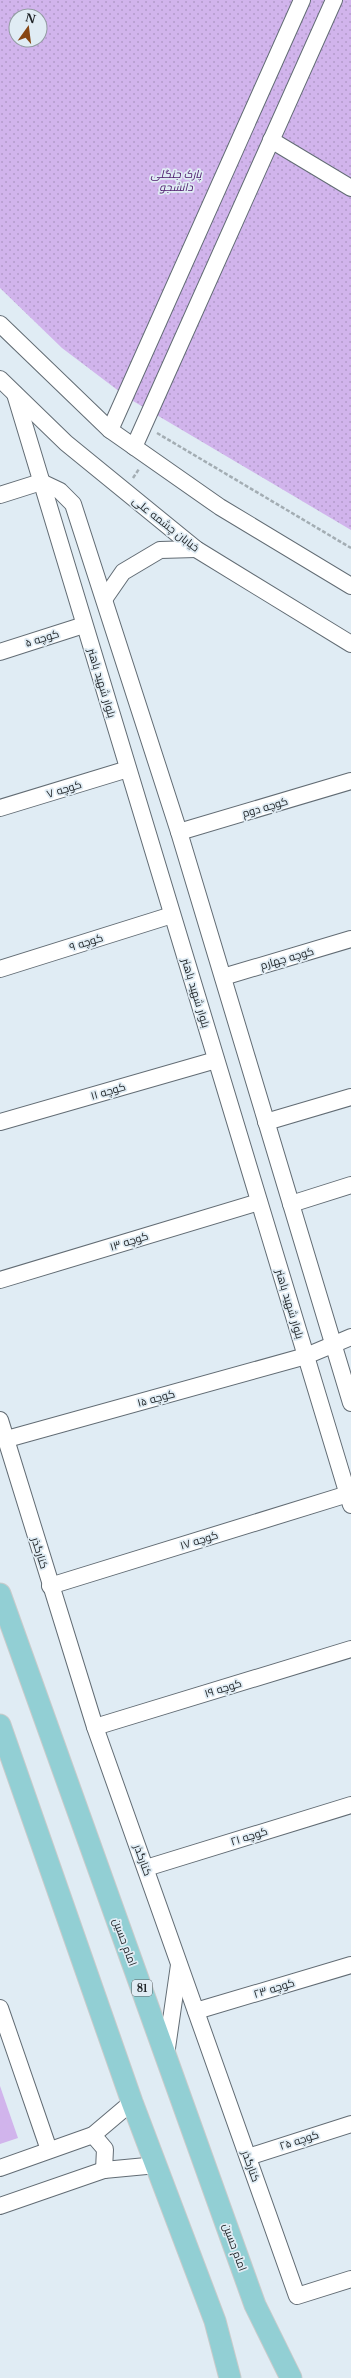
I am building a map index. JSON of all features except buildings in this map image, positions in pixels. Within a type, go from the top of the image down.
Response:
[{"type":"main road","name":"امام حسین","points":[[0,1594],[256,2306],[291,2378]]},
{"type":"main road","points":[[0,1726],[132,2102],[215,2321],[230,2378]]},
{"type":"street","points":[[110,430],[302,0]]},
{"type":"street","points":[[134,447],[334,0]]},
{"type":"street","points":[[271,140],[351,188]]},
{"type":"street","points":[[0,324],[110,430],[220,507],[351,586]]},
{"type":"street","name":"خیابان چشمه علی","points":[[0,378],[66,443],[196,549],[351,644]]},
{"type":"street","name":"بلوار شهید باهنر","points":[[15,394],[349,1500]]},
{"type":"street","points":[[0,495],[41,482],[60,491],[73,504],[179,832],[334,1345],[345,1360],[351,1403]]},
{"type":"street","points":[[104,598],[123,572],[160,550],[196,549]]},
{"type":"street","name":"کوچه ۵","points":[[0,652],[84,625]]},
{"type":"street","name":"کوچه ۷","points":[[0,808],[128,769]]},
{"type":"street","name":"کوچه دوم","points":[[179,832],[351,781]]},
{"type":"street","name":"کوچه ۹","points":[[0,969],[172,915]]},
{"type":"street","name":"کوچه چهارم","points":[[223,977],[351,939]]},
{"type":"street","name":"کوچه ۱۱","points":[[0,1122],[216,1060]]},
{"type":"street","points":[[266,1122],[351,1097]]},
{"type":"street","points":[[291,1204],[351,1185]]},
{"type":"street","name":"کوچه ۱۳","points":[[0,1280],[259,1202]]},
{"type":"street","name":"کوچه ۱۵","points":[[6,1439],[306,1356],[351,1337]]},
{"type":"street","points":[[306,1356],[345,1360]]},
{"type":"street","name":"کنارگذر","points":[[0,1420],[95,1728],[297,2296],[351,2279]]},
{"type":"street","name":"کوچه ۱۷","points":[[50,1586],[349,1500]]},
{"type":"street","name":"کوچه ۱۹","points":[[95,1728],[351,1649]]},
{"type":"street","name":"کوچه ۲۱","points":[[146,1868],[351,1805]]},
{"type":"street","points":[[166,2054],[179,1963]]},
{"type":"street","name":"کوچه ۲۳","points":[[196,2011],[351,1964]]},
{"type":"street","points":[[0,2008],[49,2150]]},
{"type":"street","points":[[0,2168],[93,2135],[132,2102]]},
{"type":"street","name":"کوچه ۲۵","points":[[248,2157],[351,2124]]},
{"type":"street","points":[[93,2135],[105,2149],[104,2170]]},
{"type":"street","points":[[0,2206],[104,2170],[157,2165]]},
{"type":"path","points":[[144,426],[351,548]]},
{"type":"path","points":[[123,491],[148,457]]},
{"type":"green space","name":"پارک جنگلی دانشجو","points":[[0,0],[351,0],[351,530],[128,398],[62,348],[0,288]]},
{"type":"green space","points":[[0,2086],[18,2138],[0,2144]]}]
